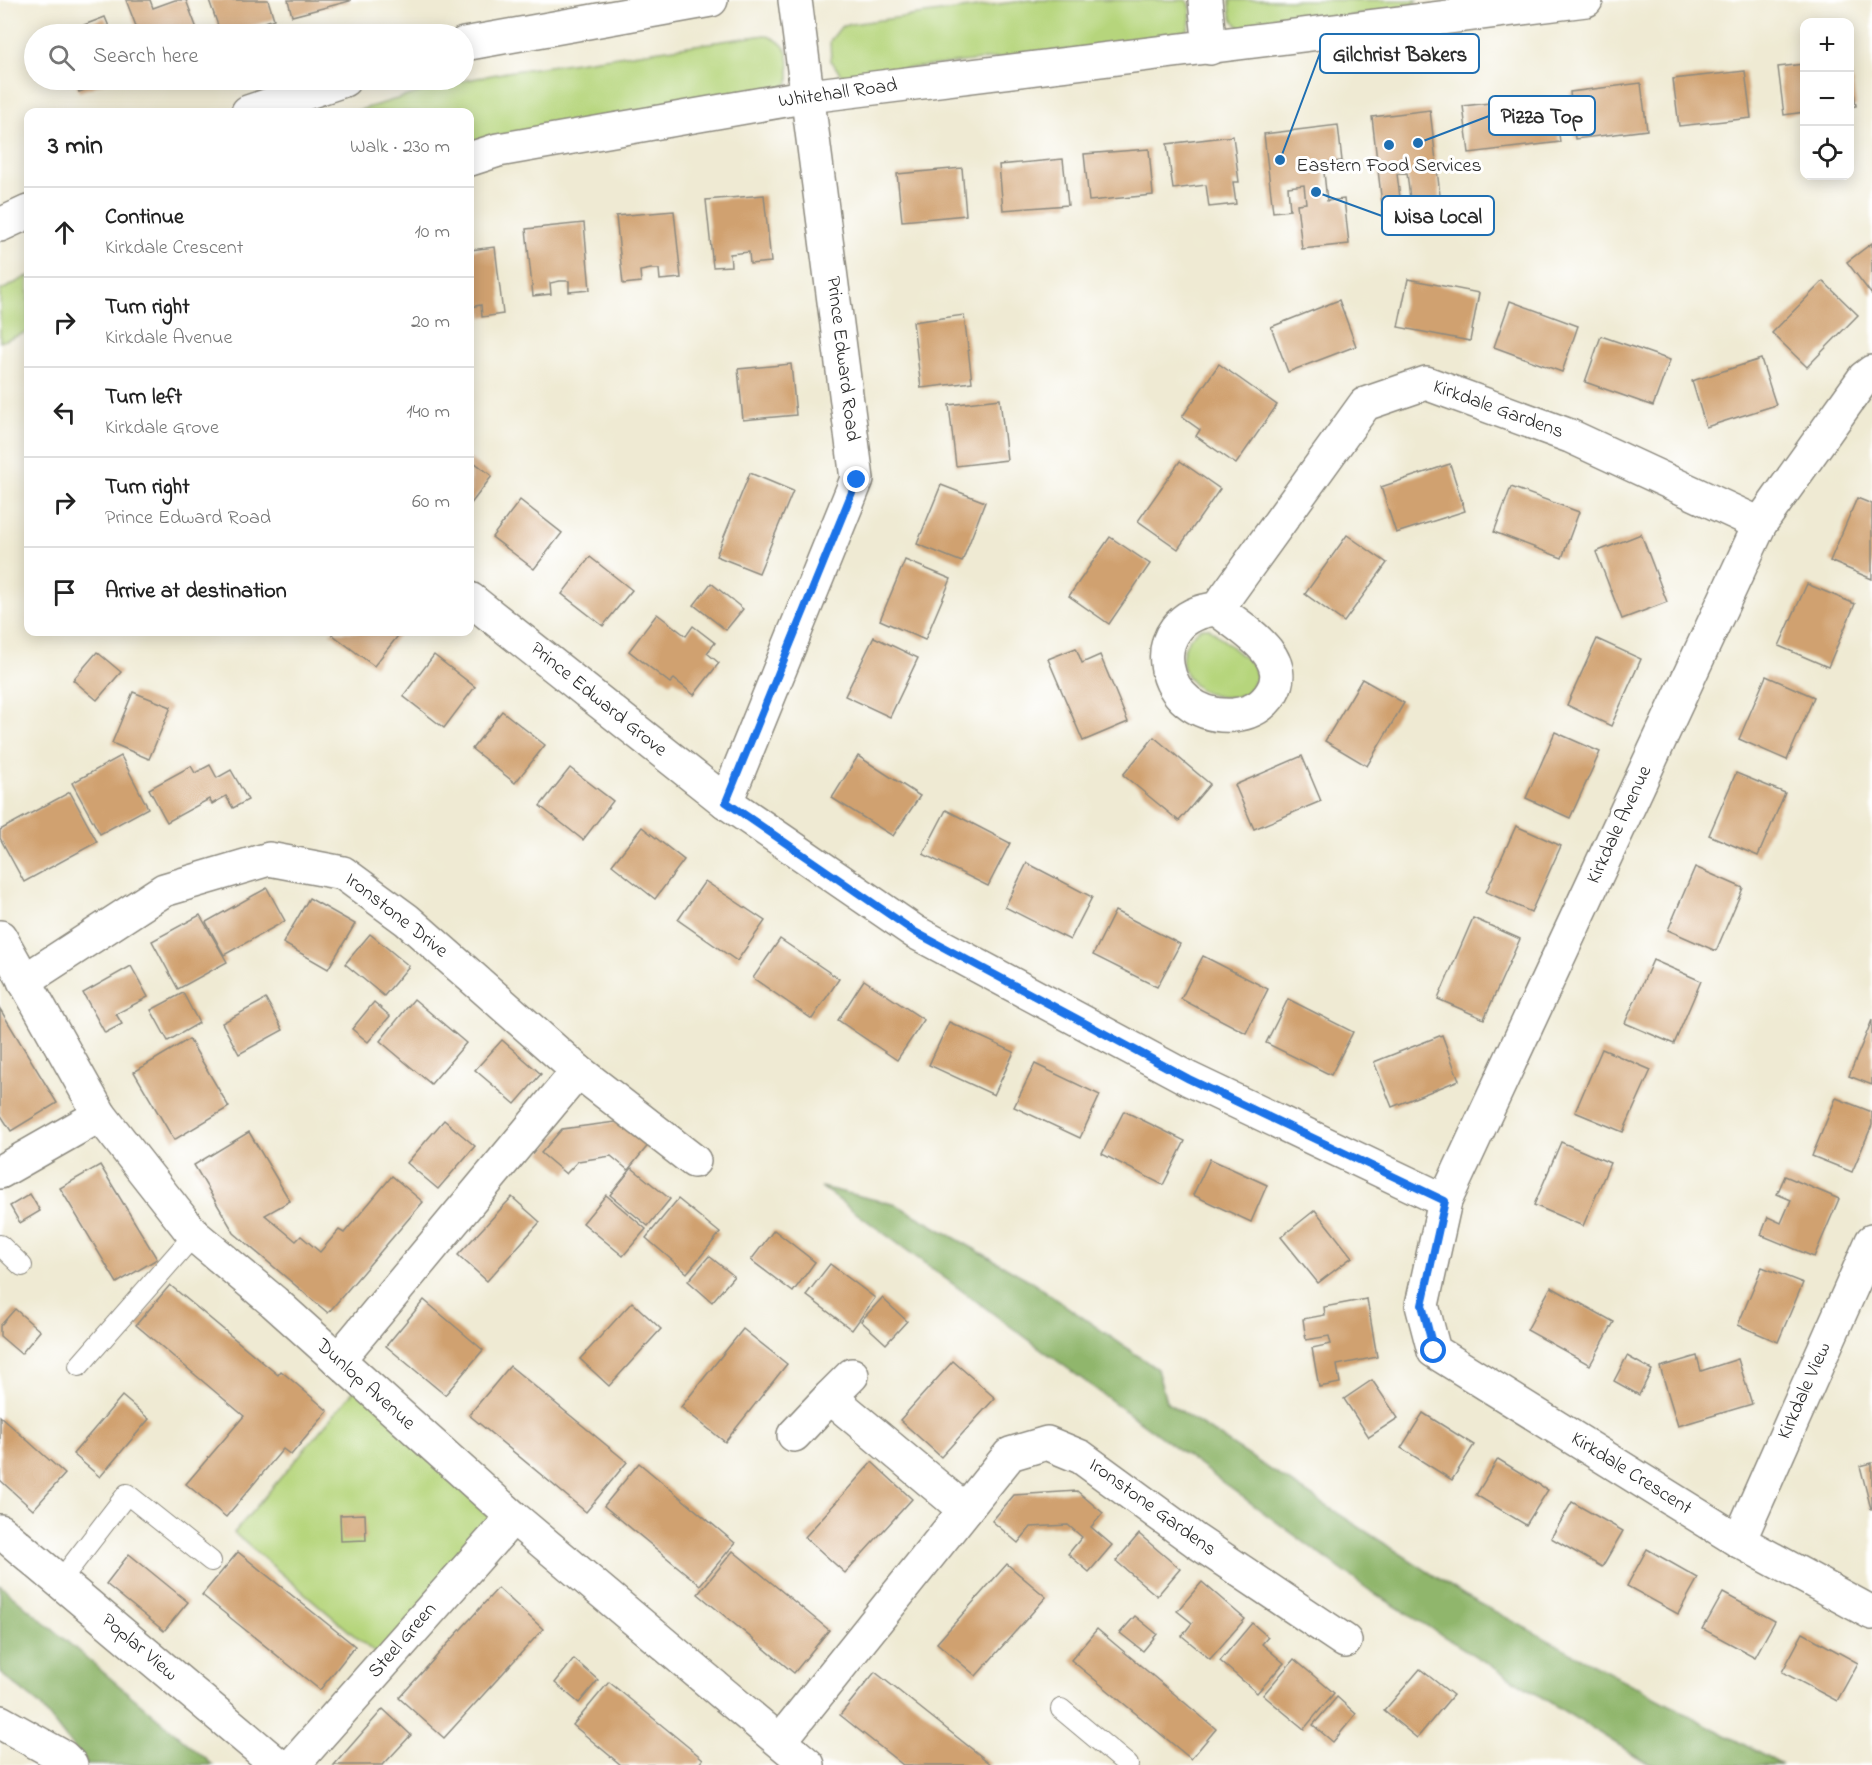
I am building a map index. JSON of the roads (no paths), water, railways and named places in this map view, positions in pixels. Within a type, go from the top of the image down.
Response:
[{"type":"street","points":[[474,43],[678,3],[711,0]]},
{"type":"street","name":"Prince Edward Road","points":[[726,802],[857,480],[795,0]]},
{"type":"street","points":[[1205,0],[1210,48]]},
{"type":"street","name":"Whitehall Road","points":[[474,158],[498,150],[809,96],[1210,48],[1447,9],[1586,0]]},
{"type":"street","points":[[260,108],[314,90]]},
{"type":"street","points":[[0,225],[24,214]]},
{"type":"street","name":"Kirkdale Avenue","points":[[1422,1305],[1445,1201],[1760,524],[1864,378],[1872,372]]},
{"type":"street","name":"Kirkdale Gardens","points":[[1216,609],[1365,404],[1426,383],[1570,435],[1760,524]]},
{"type":"street","name":"Prince Edward Grove","points":[[474,601],[726,802],[915,932],[1189,1079],[1445,1201]]},
{"type":"street","name":"Ironstone Drive","points":[[24,981],[164,890],[269,860],[343,873],[407,920],[578,1071],[694,1161]]},
{"type":"street","name":"Dunlop Avenue","points":[[0,937],[100,1115],[194,1235],[274,1302],[513,1517],[808,1765]]},
{"type":"street","points":[[338,1360],[578,1071]]},
{"type":"street","points":[[0,1172],[100,1115]]},
{"type":"street","name":"Kirkdale View","points":[[1739,1541],[1872,1241]]},
{"type":"street","name":"Kirkdale Crescent","points":[[1422,1305],[1434,1351],[1739,1541],[1872,1613]]},
{"type":"street","points":[[794,1435],[841,1386],[966,1510]]},
{"type":"street","name":"Ironstone Gardens","points":[[780,1741],[1010,1454],[1047,1443],[1081,1457],[1196,1541],[1345,1641]]},
{"type":"street","name":"Steel Green","points":[[292,1765],[513,1517]]},
{"type":"street","name":"Poplar View","points":[[0,1531],[278,1765]]},
{"type":"street","points":[[0,1722],[63,1757],[71,1765]]},
{"type":"lane","points":[[79,1366],[194,1235]]},
{"type":"lane","points":[[0,1245],[22,1266]]},
{"type":"lane","points":[[60,1581],[127,1494],[212,1561]]},
{"type":"lane","points":[[1062,1709],[1128,1765]]},
{"type":"place","name":"Pizza Top","points":[[1418,143]]},
{"type":"place","name":"Eastern Food Services","points":[[1389,145]]},
{"type":"place","name":"Gilchrist Bakers","points":[[1280,160]]},
{"type":"place","name":"Nisa Local","points":[[1316,192]]}]
